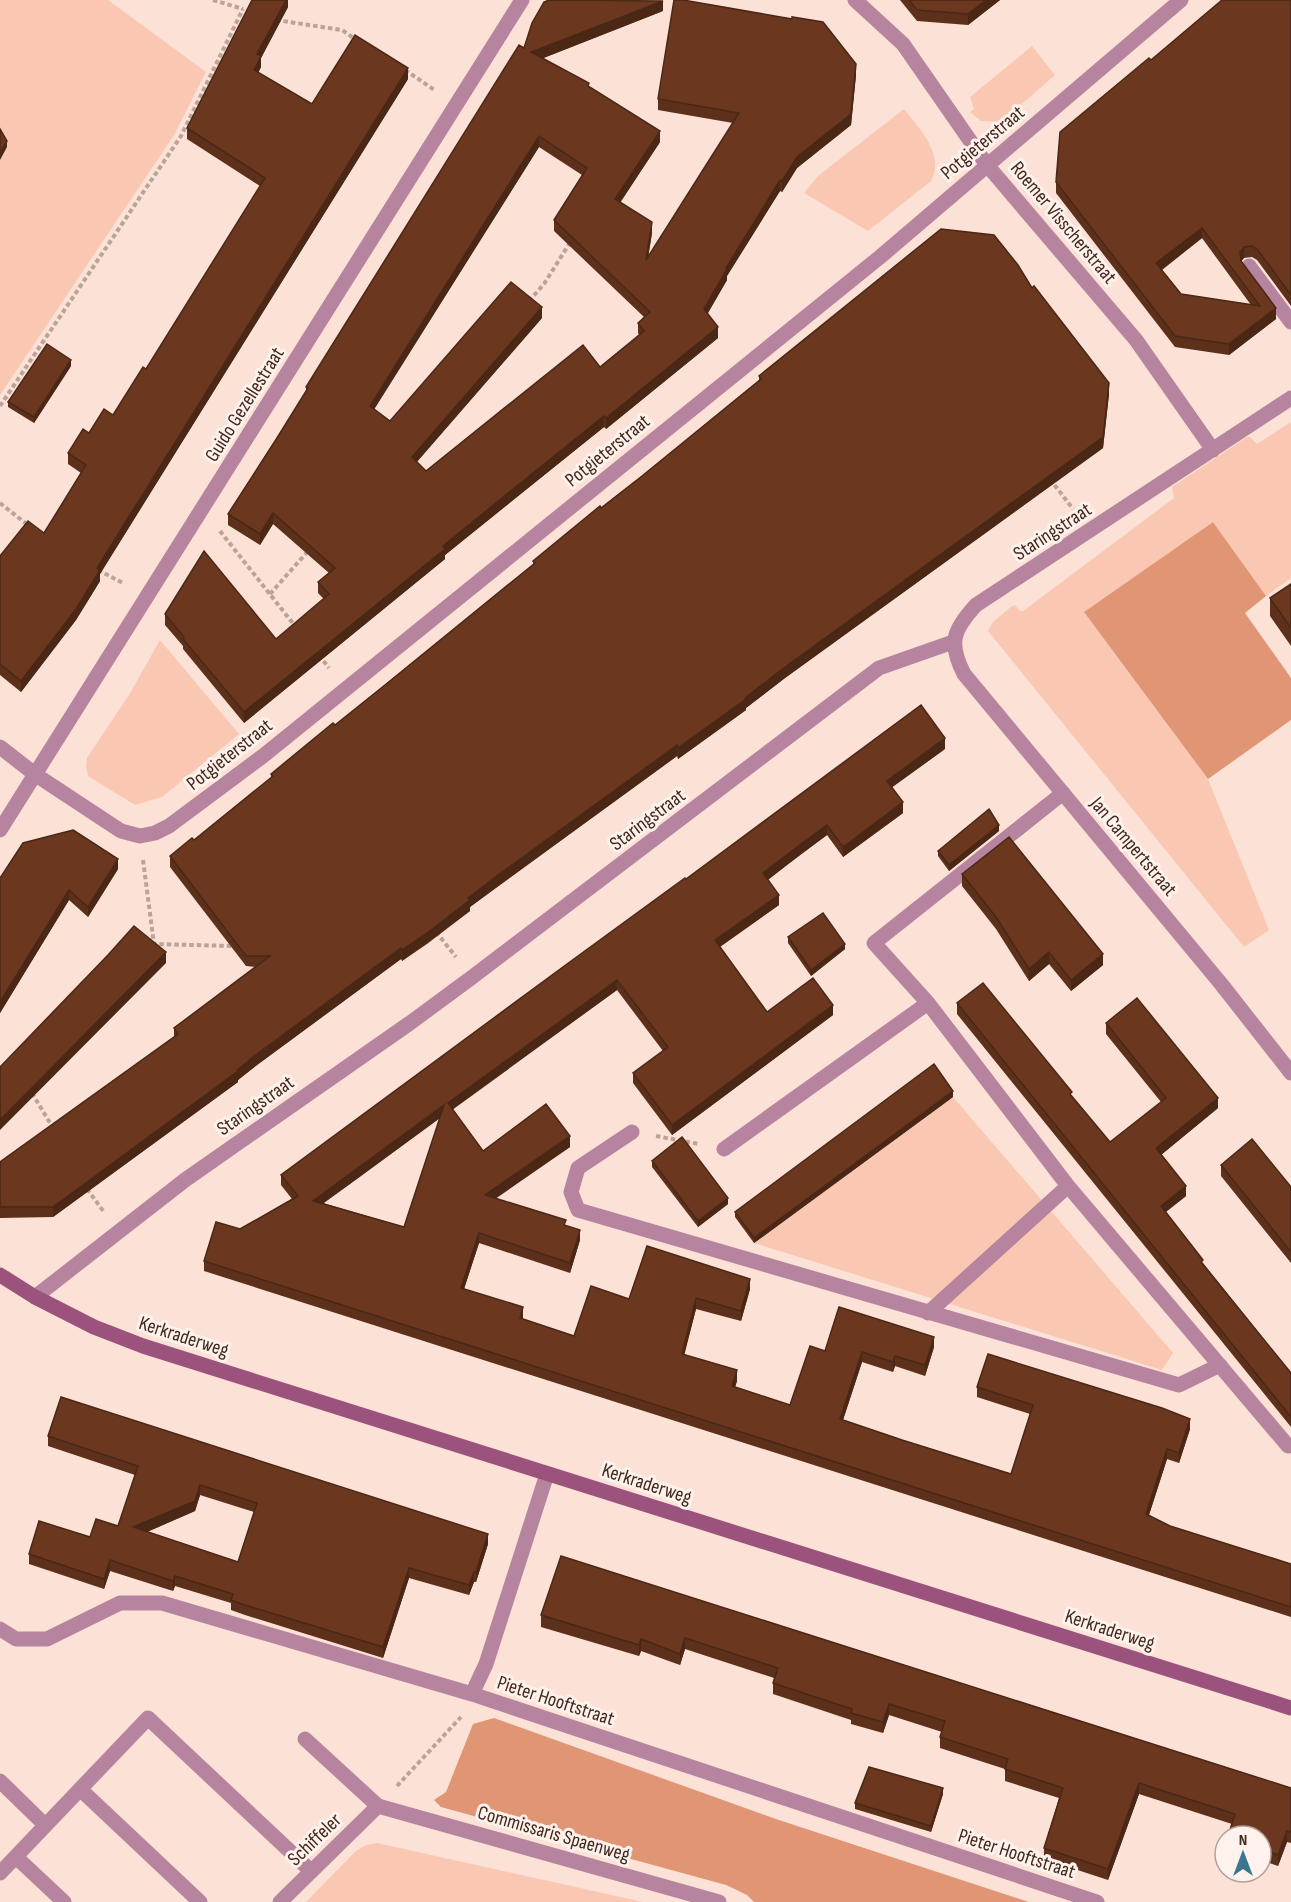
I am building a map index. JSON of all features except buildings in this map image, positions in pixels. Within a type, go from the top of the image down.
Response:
[{"type":"street","name":"Guido Gezellestraat","points":[[0,830],[522,0]]},
{"type":"street","name":"Roemer Visscherstraat","points":[[855,0],[903,44],[987,165],[1136,340],[1213,450]]},
{"type":"street","name":"Potgieterstraat","points":[[140,836],[155,833],[169,826],[263,756],[880,257],[1181,0]]},
{"type":"street","points":[[1249,266],[1291,322]]},
{"type":"street","name":"Staringstraat","points":[[35,1297],[185,1180],[471,978],[879,668],[953,642],[960,622],[976,605],[1291,398]]},
{"type":"street","name":"Jan Campertstraat","points":[[953,642],[955,658],[964,674],[1222,985],[1291,1073]]},
{"type":"street","points":[[0,747],[36,775],[121,831],[140,836]]},
{"type":"street","points":[[1063,793],[874,943],[928,1003],[1068,1186],[1288,1446]]},
{"type":"street","points":[[724,1149],[928,1003]]},
{"type":"street","points":[[632,1132],[578,1168],[571,1192],[578,1210],[1179,1385],[1220,1365]]},
{"type":"street","points":[[928,1313],[1068,1186]]},
{"type":"street","name":"Kerkraderweg","points":[[0,1275],[35,1297],[94,1327],[143,1346],[1291,1708]]},
{"type":"street","points":[[472,1694],[486,1664],[547,1474]]},
{"type":"street","name":"Pieter Hooftstraat","points":[[0,1629],[16,1639],[47,1639],[120,1603],[162,1603],[472,1694],[1097,1902]]},
{"type":"street","points":[[0,1873],[148,1718],[311,1871]]},
{"type":"street","points":[[305,1739],[378,1806]]},
{"type":"street","points":[[0,1781],[45,1825]]},
{"type":"street","points":[[80,1789],[200,1902]]},
{"type":"street","name":"Schiffeler","points":[[280,1902],[378,1806]]},
{"type":"street","name":"Commissaris Spaenweg","points":[[378,1806],[719,1902]]},
{"type":"street","points":[[16,1857],[64,1902]]},
{"type":"path","points":[[213,0],[253,12]]},
{"type":"path","points":[[0,406],[181,136],[243,9]]},
{"type":"path","points":[[272,19],[342,30],[361,42]]},
{"type":"path","points":[[399,67],[457,104]]},
{"type":"path","points":[[528,302],[544,284],[575,235]]},
{"type":"path","points":[[1047,475],[1090,531]]},
{"type":"path","points":[[0,503],[34,530]]},
{"type":"path","points":[[202,509],[297,628]]},
{"type":"path","points":[[270,594],[317,541]]},
{"type":"path","points":[[89,566],[148,596]]},
{"type":"path","points":[[317,653],[345,689]]},
{"type":"path","points":[[140,836],[154,944],[232,946],[241,939]]},
{"type":"path","points":[[430,924],[471,978]]},
{"type":"path","points":[[149,953],[157,944]]},
{"type":"path","points":[[31,1091],[59,1137]]},
{"type":"path","points":[[632,1132],[724,1149]]},
{"type":"path","points":[[85,1186],[118,1233]]},
{"type":"path","points":[[378,1806],[461,1718],[472,1694]]},
{"type":"shaded area","points":[[0,0],[108,0],[206,72],[174,135],[0,395]]},
{"type":"shaded area","points":[[1032,46],[1055,75],[1001,122],[981,121],[970,112],[974,109],[970,97]]},
{"type":"shaded area","points":[[904,109],[933,152],[935,171],[931,181],[868,231],[804,193],[818,176]]},
{"type":"shaded area","points":[[1291,422],[1291,578],[1266,596],[1213,522],[1084,612],[1208,779],[1269,930],[1244,947],[988,631],[993,622],[1012,606],[1015,605],[1023,611],[1174,498],[1172,487],[1247,437],[1257,444]]},
{"type":"shaded area","points":[[1213,522],[1266,596],[1245,613],[1291,678],[1291,720],[1208,779],[1084,612]]},
{"type":"shaded area","points":[[160,640],[239,734],[162,797],[135,805],[88,776],[87,758],[129,695]]},
{"type":"shaded area","points":[[953,1097],[1173,1353],[1162,1370],[754,1243]]},
{"type":"shaded area","points":[[494,1718],[776,1819],[1029,1902],[754,1902],[747,1895],[726,1885],[441,1807],[434,1800],[446,1792],[473,1724]]},
{"type":"shaded area","points":[[377,1843],[643,1902],[306,1902],[356,1851],[366,1845]]}]
